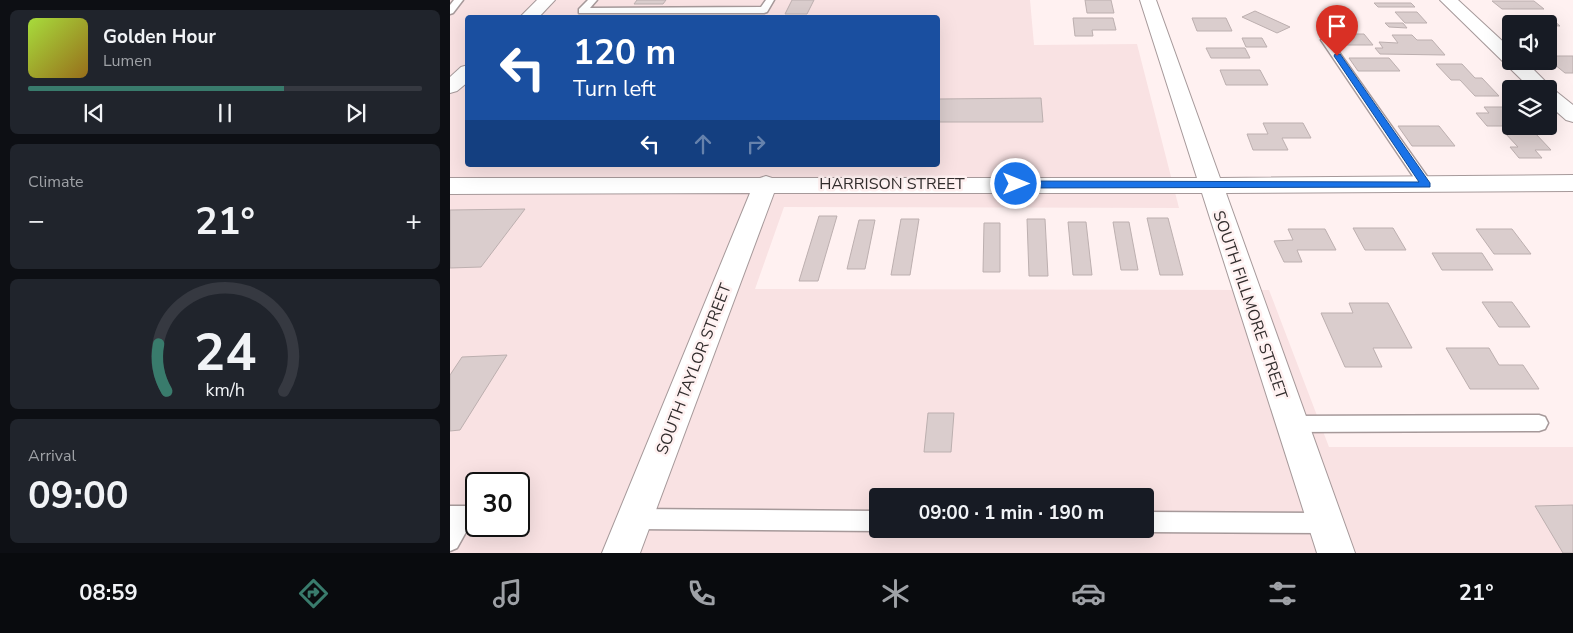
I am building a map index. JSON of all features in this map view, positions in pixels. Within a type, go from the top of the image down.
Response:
[{"type":"street","points":[[530,15],[546,0]]},
{"type":"street","name":"SOUTH FILLMORE STREET","points":[[1148,0],[1290,424],[1336,553]]},
{"type":"street","points":[[1448,0],[1502,51]]},
{"type":"street","points":[[1523,70],[1533,80]]},
{"type":"street","points":[[450,87],[465,74]]},
{"type":"street","points":[[1557,101],[1573,116]]},
{"type":"street","name":"HARRISON STREET","points":[[450,186],[766,184],[1426,185],[1573,183]]},
{"type":"street","name":"SOUTH TAYLOR STREET","points":[[621,553],[766,184]]},
{"type":"lane","points":[[450,11],[459,0]]},
{"type":"lane","points":[[593,0],[582,11],[762,14],[770,0]]},
{"type":"lane","points":[[1326,40],[1426,185]]},
{"type":"lane","points":[[1290,424],[1539,423]]},
{"type":"lane","points":[[450,516],[465,516],[450,541]]},
{"type":"lane","points":[[634,519],[869,521]]},
{"type":"lane","points":[[1154,522],[1325,523]]},
{"type":"shaded area","points":[[450,0],[1030,0],[1034,45],[1137,44],[1179,208],[784,207],[755,289],[1269,290],[1329,447],[1573,447],[1573,553],[450,553]]},
{"type":"building","points":[[637,0],[666,0],[663,4],[634,4]]},
{"type":"building","points":[[792,0],[814,0],[807,14],[785,14]]},
{"type":"building","points":[[1085,0],[1111,0],[1114,13],[1087,13]]},
{"type":"building","points":[[1492,1],[1534,1],[1544,9],[1502,9]]},
{"type":"building","points":[[1374,3],[1411,3],[1415,7],[1378,7]]},
{"type":"building","points":[[1255,11],[1290,27],[1277,33],[1242,17]]},
{"type":"building","points":[[1395,12],[1417,12],[1427,23],[1405,23]]},
{"type":"building","points":[[1073,18],[1113,18],[1116,30],[1092,30],[1093,36],[1075,36]]},
{"type":"building","points":[[1192,18],[1226,18],[1232,31],[1197,31]]},
{"type":"building","points":[[1385,23],[1403,23],[1407,28],[1389,27]]},
{"type":"building","points":[[1334,34],[1364,34],[1373,45],[1343,45]]},
{"type":"building","points":[[1392,35],[1412,35],[1417,40],[1432,40],[1445,55],[1380,54],[1375,48],[1383,48],[1379,42],[1398,43]]},
{"type":"building","points":[[1242,38],[1262,38],[1267,47],[1246,47]]},
{"type":"building","points":[[1206,48],[1245,48],[1250,58],[1211,58]]},
{"type":"building","points":[[1557,56],[1573,56],[1573,73],[1565,73],[1557,66]]},
{"type":"building","points":[[1349,58],[1389,58],[1400,71],[1358,71]]},
{"type":"building","points":[[1436,64],[1462,64],[1475,78],[1482,78],[1499,96],[1475,96],[1460,80],[1451,80]]},
{"type":"building","points":[[1220,70],[1260,70],[1268,85],[1226,85]]},
{"type":"building","points":[[1041,98],[1043,122],[940,122],[940,99]]},
{"type":"building","points":[[1484,107],[1502,107],[1502,126],[1487,126],[1476,113],[1489,113]]},
{"type":"building","points":[[1263,123],[1303,123],[1311,138],[1282,138],[1288,150],[1253,150],[1247,134],[1268,134]]},
{"type":"building","points":[[1398,126],[1439,126],[1455,146],[1412,146]]},
{"type":"building","points":[[1507,135],[1537,135],[1551,150],[1535,150],[1542,158],[1519,158],[1510,147],[1518,147]]},
{"type":"building","points":[[525,209],[481,267],[450,268],[450,210]]},
{"type":"building","points":[[819,216],[837,216],[818,281],[799,281]]},
{"type":"building","points":[[1147,218],[1168,218],[1183,275],[1160,275]]},
{"type":"building","points":[[901,219],[919,219],[910,275],[891,275]]},
{"type":"building","points":[[1027,219],[1045,219],[1048,276],[1029,276]]},
{"type":"building","points":[[859,220],[875,220],[865,269],[847,269]]},
{"type":"building","points":[[1068,222],[1086,222],[1092,275],[1073,275]]},
{"type":"building","points":[[1113,222],[1129,222],[1138,270],[1121,270]]},
{"type":"building","points":[[984,223],[1000,223],[1000,272],[983,272]]},
{"type":"building","points":[[1353,228],[1393,228],[1406,250],[1365,250]]},
{"type":"building","points":[[1288,229],[1325,229],[1336,250],[1297,250],[1302,262],[1284,262],[1274,241],[1293,240]]},
{"type":"building","points":[[1476,229],[1512,229],[1531,254],[1494,254]]},
{"type":"building","points":[[1432,253],[1482,253],[1493,270],[1442,270]]},
{"type":"building","points":[[1482,302],[1512,302],[1530,327],[1499,327]]},
{"type":"building","points":[[1349,303],[1388,303],[1412,348],[1373,348],[1382,367],[1345,367],[1321,313],[1353,313]]},
{"type":"building","points":[[1446,348],[1489,348],[1499,365],[1523,365],[1539,389],[1470,389]]},
{"type":"building","points":[[507,355],[460,430],[450,431],[450,375],[462,357]]},
{"type":"building","points":[[928,413],[954,413],[951,452],[924,452]]},
{"type":"building","points":[[1573,505],[1573,553],[1563,553],[1535,506]]},
{"type":"route","points":[[1016,184],[1426,185],[1337,56]]}]
